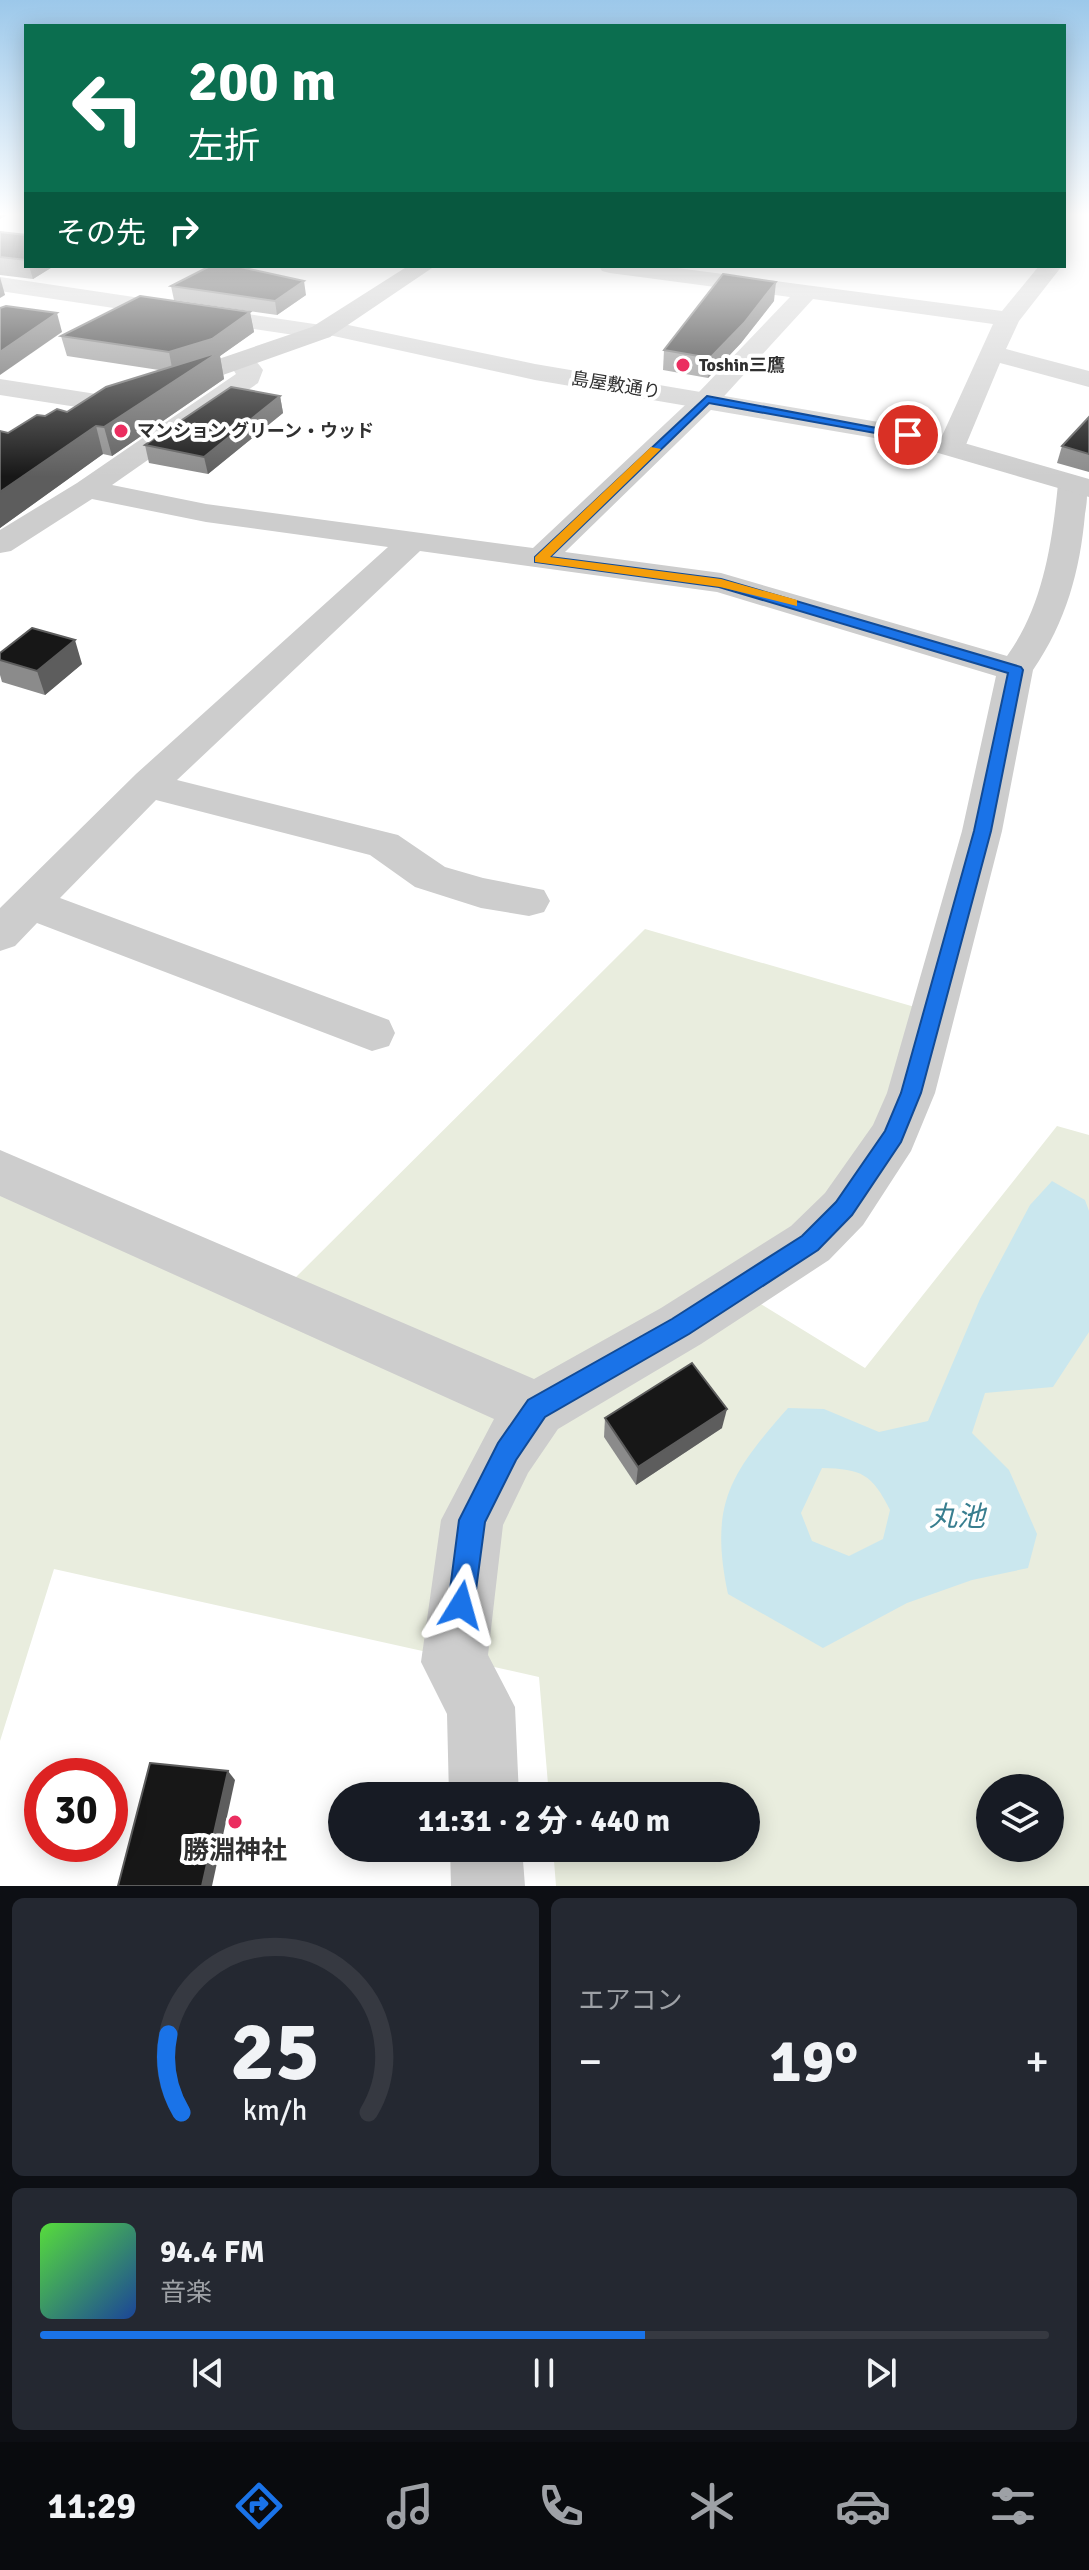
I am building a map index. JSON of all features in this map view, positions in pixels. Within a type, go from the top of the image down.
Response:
[{"type":"main road","points":[[54,422],[241,362],[325,330],[370,301]]},
{"type":"street","points":[[12,313],[32,301]]},
{"type":"street","name":"島屋敷通り","points":[[120,301],[325,330],[535,372],[864,426],[951,447],[1081,486]]},
{"type":"street","points":[[540,559],[807,301]]},
{"type":"street","points":[[907,301],[1008,319]]},
{"type":"street","points":[[951,447],[1008,319],[1023,301]]},
{"type":"street","points":[[994,354],[1089,379]]},
{"type":"street","points":[[0,544],[87,489],[249,377],[250,370],[241,362]]},
{"type":"street","points":[[0,387],[109,404]]},
{"type":"street","points":[[484,1782],[481,1707],[454,1662],[472,1520],[507,1452],[537,1409],[681,1326],[810,1243],[844,1209],[893,1136],[911,1093],[982,831],[1015,670],[1029,653],[1063,571],[1081,486]]},
{"type":"street","points":[[87,489],[206,513],[721,583],[1015,670]]},
{"type":"street","points":[[372,1033],[8,926],[150,786],[411,543]]},
{"type":"street","points":[[150,786],[384,845],[430,877],[481,893],[529,901]]},
{"type":"street","points":[[0,1172],[537,1409]]},
{"type":"street","points":[[487,1862],[488,1886]]},
{"type":"shaded area","points":[[645,929],[932,1012],[893,1136],[738,1290],[865,1368],[1057,1126],[1089,1135],[1089,1886],[556,1886],[554,1862],[760,1862],[760,1782],[548,1782],[539,1677],[54,1569],[0,1741],[0,1172],[277,1296]]},
{"type":"water","name":"丸池","points":[[1052,1181],[1085,1200],[1089,1211],[1089,1332],[1053,1387],[985,1393],[972,1433],[1009,1470],[1037,1534],[1028,1568],[972,1580],[907,1603],[823,1648],[728,1594],[721,1536],[723,1513],[729,1492],[751,1452],[788,1408],[824,1409],[879,1432],[928,1421],[980,1299],[1030,1205]],"holes":[[[822,1468],[856,1472],[871,1481],[890,1510],[883,1539],[849,1556],[812,1541],[801,1513]]]},
{"type":"building","points":[[130,301],[174,301],[250,312],[212,339],[169,352],[61,336]]},
{"type":"building","points":[[702,301],[761,301],[710,358],[664,350]]},
{"type":"building","points":[[6,306],[57,313],[0,352],[0,308]]},
{"type":"building","points":[[219,352],[104,427],[96,426],[0,492],[0,431],[8,433],[37,415],[45,416],[57,409],[67,412],[106,387]]},
{"type":"building","points":[[231,387],[280,396],[204,457],[145,445]]},
{"type":"building","points":[[1089,417],[1089,454],[1062,446]]},
{"type":"building","points":[[32,628],[75,640],[37,671],[0,660],[0,653]]},
{"type":"building","points":[[692,1363],[727,1409],[638,1467],[605,1418]]},
{"type":"building","points":[[150,1763],[228,1771],[202,1886],[118,1886],[124,1862],[128,1862],[128,1848]]},
{"type":"slow traffic","points":[[655,449],[540,559],[721,583],[792,603]]},
{"type":"place","name":"Toshin三鷹","points":[[683,365]]},
{"type":"place","name":"マンション グリーン・ウッド","points":[[121,431]]},
{"type":"place","name":"勝淵神社","points":[[235,1822]]},
{"type":"route","points":[[461,1605],[472,1520],[507,1452],[537,1409],[681,1326],[810,1243],[844,1209],[893,1136],[911,1093],[982,831],[1015,670],[721,583],[540,559],[707,399],[908,435]]}]
